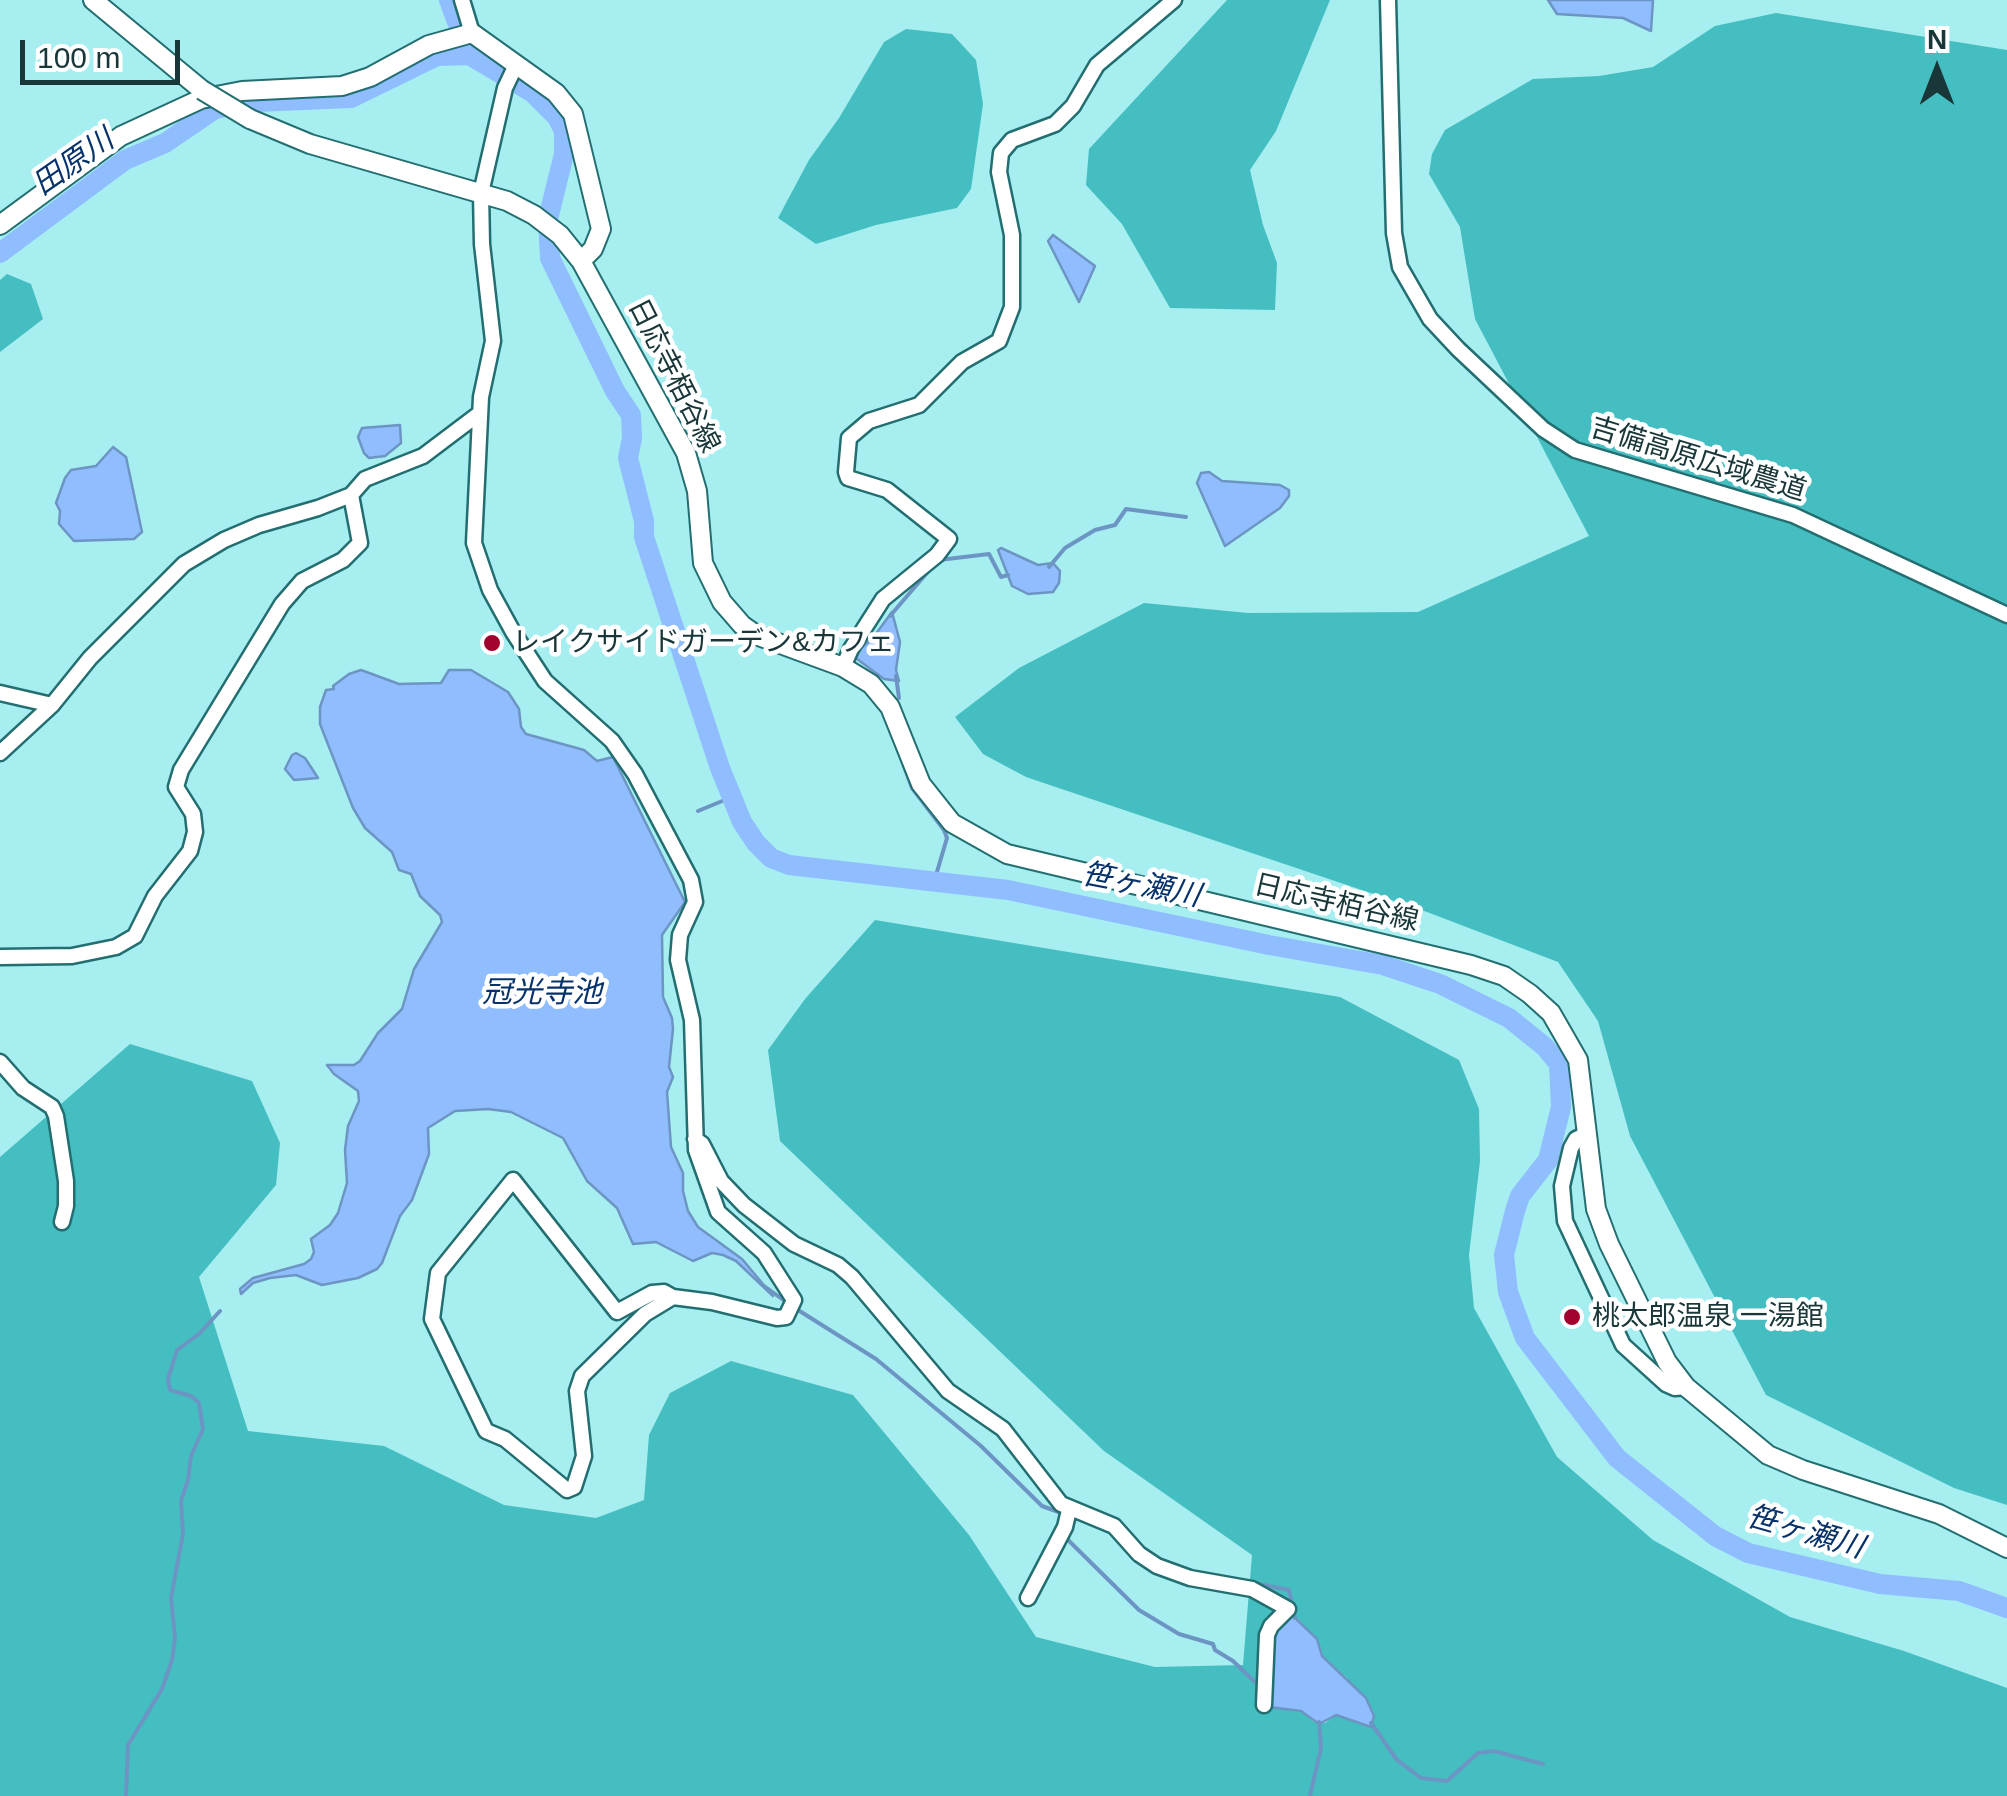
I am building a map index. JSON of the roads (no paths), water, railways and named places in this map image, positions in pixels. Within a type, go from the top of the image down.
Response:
[{"type":"main road","name":"日応寺栢谷線","points":[[93,0],[202,90],[250,119],[328,150],[482,193],[534,215],[560,235],[581,261],[686,453],[697,491],[703,563],[722,602],[756,635],[843,666],[871,684],[890,707],[921,784],[952,823],[1007,854],[1471,965],[1504,976],[1552,1013],[1578,1060],[1596,1209],[1608,1244],[1667,1362],[1686,1387],[1768,1455],[1940,1514],[2007,1548]]},
{"type":"main road","points":[[0,225],[120,136],[201,98],[242,91],[342,86],[370,77],[430,45],[465,35],[566,103],[574,114],[601,229],[593,248],[581,261]]},
{"type":"street","points":[[462,0],[465,35]]},
{"type":"street","points":[[843,666],[883,599],[943,550],[949,540],[887,490],[848,478],[849,438],[869,420],[919,405],[962,362],[999,341],[1012,308],[1012,235],[999,172],[1001,153],[1012,140],[1055,124],[1073,106],[1097,66],[1174,0]]},
{"type":"street","name":"吉備高原広域農道","points":[[1388,0],[1394,233],[1400,267],[1430,320],[1458,349],[1543,429],[1575,450],[1793,515],[2007,615]]},
{"type":"street","points":[[515,68],[505,88],[482,193],[482,244],[493,342],[480,412],[474,542],[490,590],[545,680],[612,740],[636,774],[696,893],[693,910],[680,935],[678,960],[692,1020],[695,1138],[706,1186],[718,1212],[764,1253],[794,1300],[786,1317],[777,1318],[664,1292],[652,1293],[617,1312],[512,1180],[438,1273],[432,1320],[486,1431],[505,1439],[568,1490],[574,1487],[584,1456],[577,1390],[582,1376],[645,1314],[673,1297]]},
{"type":"street","points":[[0,753],[52,705],[90,658],[184,564],[259,525],[351,494],[365,479],[423,456],[480,412]]},
{"type":"street","points":[[0,956],[72,956],[116,947],[135,936],[155,896],[190,850],[196,832],[192,814],[176,787],[180,770],[282,604],[302,581],[344,560],[360,544],[351,494]]},
{"type":"street","points":[[0,693],[52,705]]},
{"type":"street","points":[[0,1062],[23,1088],[52,1107],[56,1116],[66,1181],[62,1222]]},
{"type":"street","points":[[1587,1134],[1576,1139],[1571,1148],[1562,1186],[1565,1221],[1623,1345],[1666,1384],[1686,1387]]},
{"type":"street","points":[[695,1138],[744,1205],[794,1244],[838,1265],[852,1277],[948,1391],[1003,1429],[1030,1466],[1074,1512],[1114,1526],[1139,1554],[1157,1566],[1190,1578],[1252,1589],[1288,1609],[1267,1635],[1264,1705]]},
{"type":"street","points":[[1028,1598],[1074,1512]]},
{"type":"water","points":[[1548,0],[1653,0],[1651,31],[1623,18],[1557,14]]},
{"type":"water","points":[[1053,235],[1095,266],[1079,302],[1048,241]]},
{"type":"water","points":[[400,425],[401,443],[385,456],[369,458],[364,453],[358,437],[362,428]]},
{"type":"water","points":[[113,447],[126,457],[142,532],[134,539],[74,541],[59,524],[56,503],[65,478],[71,470],[96,466]]},
{"type":"water","points":[[1209,472],[1222,481],[1280,485],[1289,490],[1289,496],[1280,508],[1225,546],[1197,483],[1201,473]]},
{"type":"water","points":[[998,550],[1038,565],[1053,563],[1060,571],[1053,592],[1028,594],[1012,586]]},
{"type":"water","points":[[892,612],[900,642],[896,670],[899,681],[884,679],[853,656]]},
{"type":"water","name":"冠光寺池","points":[[361,670],[399,684],[441,683],[449,670],[471,670],[508,692],[519,709],[526,734],[584,750],[597,761],[613,757],[685,902],[662,935],[663,997],[673,1029],[669,1067],[673,1077],[667,1092],[671,1147],[683,1173],[688,1211],[698,1227],[742,1259],[773,1296],[736,1261],[723,1255],[712,1253],[693,1261],[656,1242],[633,1244],[617,1208],[587,1181],[563,1138],[511,1112],[488,1109],[455,1111],[428,1128],[429,1154],[412,1200],[400,1216],[377,1269],[358,1278],[322,1285],[296,1275],[270,1278],[253,1283],[241,1294],[240,1289],[253,1278],[311,1259],[311,1239],[330,1225],[338,1213],[347,1183],[348,1126],[359,1101],[358,1091],[327,1065],[354,1065],[360,1061],[378,1033],[402,1009],[414,969],[442,922],[420,896],[411,874],[399,870],[392,852],[365,828],[353,808],[320,724],[326,690],[334,689],[349,674]]},
{"type":"water","points":[[296,753],[305,758],[318,778],[294,780],[285,769]]},
{"type":"water","points":[[1292,1615],[1317,1639],[1322,1656],[1366,1698],[1374,1716],[1371,1727],[1336,1715],[1319,1724],[1301,1711],[1269,1707],[1274,1637]]},
{"type":"waterway","name":"笹ヶ瀬川","points":[[449,0],[469,55],[533,93],[557,117],[564,131],[564,154],[548,219],[550,258],[615,391],[631,415],[628,458],[644,521],[644,537],[720,768],[742,822],[756,843],[771,858],[789,865],[1008,890],[1383,965],[1440,984],[1509,1018],[1545,1047],[1559,1064],[1561,1107],[1548,1160],[1520,1196],[1515,1211],[1504,1255],[1508,1292],[1525,1338],[1617,1458],[1715,1536],[1748,1553],[1880,1584],[1959,1591],[2007,1608]]},
{"type":"waterway","name":"田原川","points":[[0,253],[125,160],[165,143],[215,109],[256,102],[351,98],[437,56],[469,55]]},
{"type":"waterway","points":[[1049,567],[1065,548],[1095,530],[1115,525],[1126,509],[1186,517]]},
{"type":"waterway","points":[[939,560],[989,554],[1001,577],[1008,575]]},
{"type":"waterway","points":[[890,616],[932,567]]},
{"type":"waterway","points":[[896,676],[899,698]]},
{"type":"waterway","points":[[897,747],[912,788],[947,838],[934,882]]},
{"type":"waterway","points":[[698,811],[732,797]]},
{"type":"waterway","points":[[764,1286],[789,1304]]},
{"type":"waterway","points":[[798,1310],[876,1359],[981,1446],[1042,1506],[1064,1514]]},
{"type":"waterway","points":[[126,1796],[128,1745],[162,1689],[172,1660],[175,1638],[171,1598],[183,1534],[181,1501],[191,1456],[203,1429],[199,1403],[191,1396],[170,1390],[168,1379],[177,1350],[220,1311]]},
{"type":"waterway","points":[[1065,1537],[1139,1610],[1179,1634],[1213,1644],[1215,1650],[1259,1686]]},
{"type":"waterway","points":[[1254,1583],[1289,1590],[1295,1618]]},
{"type":"waterway","points":[[1310,1796],[1321,1748],[1319,1722]]},
{"type":"waterway","points":[[1371,1723],[1397,1760],[1421,1778],[1447,1781],[1478,1753],[1494,1751],[1543,1764]]},
{"type":"place","name":"レイクサイドガーデン&カフェ","points":[[492,643]]},
{"type":"place","name":"桃太郎温泉 一湯館","points":[[1572,1317]]}]
